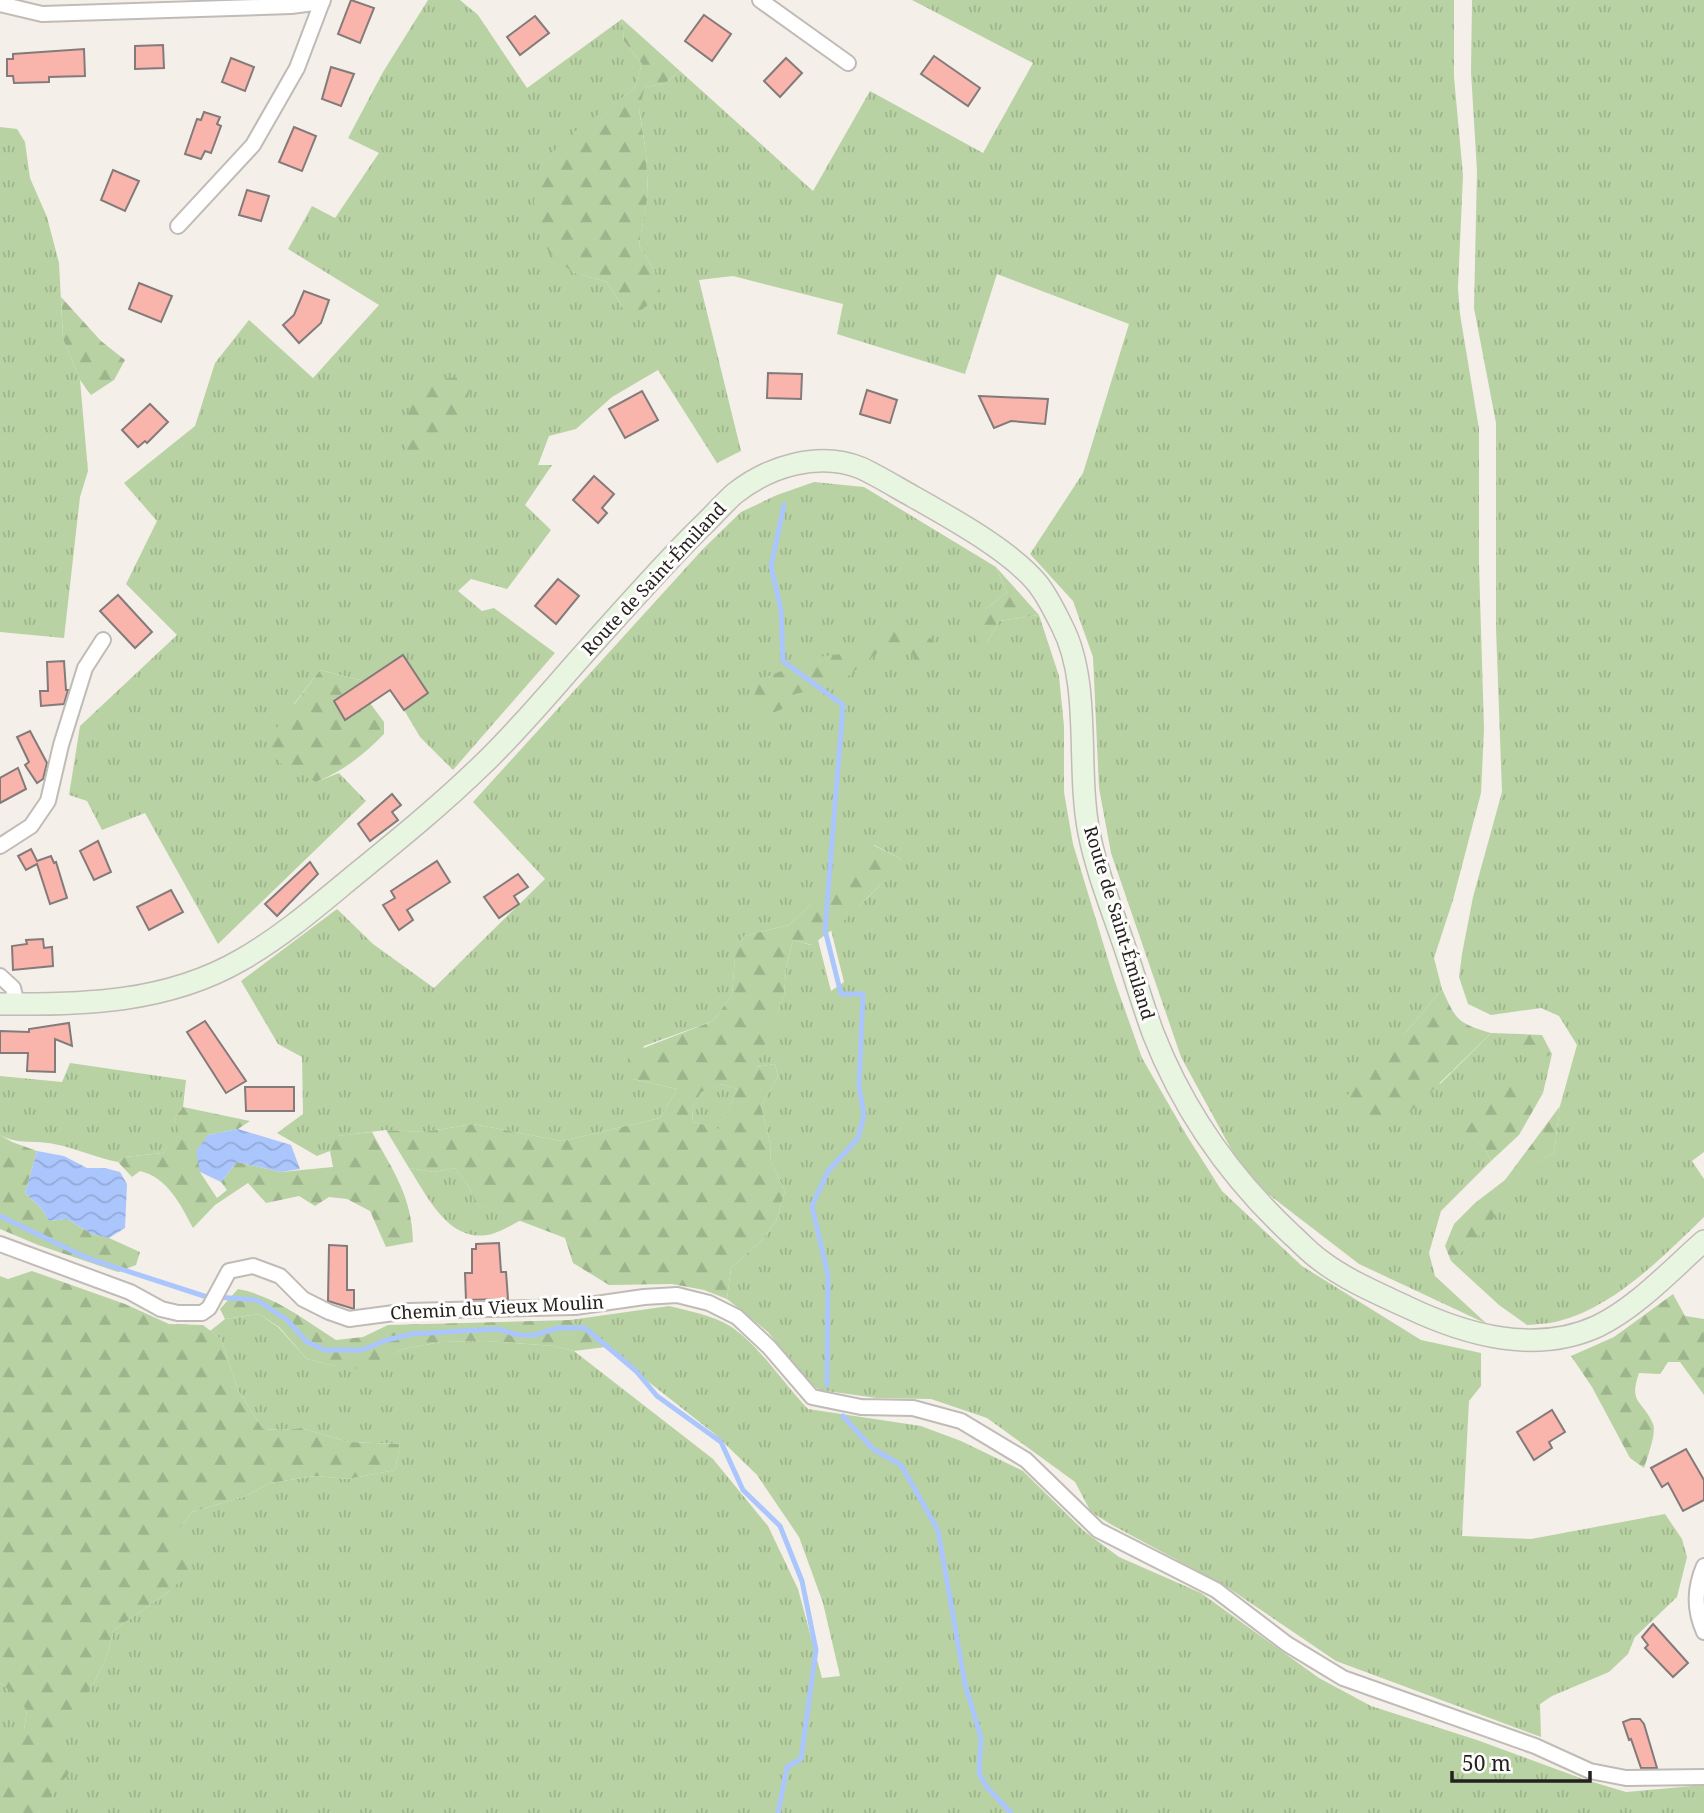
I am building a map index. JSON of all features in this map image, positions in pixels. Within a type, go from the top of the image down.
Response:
[{"type":"main road","name":"Route de Saint-Émiland","points":[[9,1004],[104,1003],[145,996],[199,979],[238,962],[294,924],[414,827],[484,763],[668,560],[734,494],[764,475],[794,464],[829,460],[859,467],[941,512],[995,548],[1037,583],[1074,650],[1079,677],[1081,752],[1088,829],[1154,1035],[1180,1091],[1233,1174],[1278,1222],[1320,1260],[1360,1284],[1407,1307],[1478,1334],[1520,1340],[1544,1340],[1600,1325],[1632,1304],[1704,1241]]},
{"type":"street","points":[[760,0],[848,63]]},
{"type":"street","points":[[0,4],[42,14],[291,6],[322,1],[297,68],[253,145],[178,226]]},
{"type":"street","points":[[0,846],[31,826],[48,801],[61,745],[85,668],[103,640]]},
{"type":"street","points":[[0,976],[13,988],[9,1004]]},
{"type":"street","name":"Chemin du Vieux Moulin","points":[[0,1244],[130,1292],[161,1309],[178,1313],[202,1313],[209,1308],[229,1271],[253,1266],[280,1276],[303,1299],[349,1319],[409,1311],[575,1307],[644,1297],[677,1296],[709,1303],[737,1317],[769,1347],[812,1397],[861,1407],[913,1408],[961,1421],[1026,1460],[1098,1530],[1216,1590],[1287,1644],[1343,1678],[1535,1746],[1590,1771],[1626,1778],[1704,1777]]},
{"type":"street","points":[[1704,1566],[1699,1577],[1695,1613],[1704,1632]]},
{"type":"green space","points":[[428,0],[460,0],[478,15],[527,88],[622,19],[624,41],[642,64],[634,89],[603,112],[572,272],[607,282],[623,308],[655,272],[639,245],[648,193],[646,153],[639,108],[644,87],[664,84],[680,71],[813,191],[870,91],[983,153],[1033,63],[912,0],[1454,0],[1454,77],[1463,175],[1458,288],[1479,429],[1479,564],[1484,729],[1481,793],[1453,900],[1434,958],[1442,989],[1403,1036],[1440,1084],[1491,1033],[1521,1034],[1521,1052],[1532,1062],[1552,1054],[1543,1093],[1507,1086],[1465,1131],[1485,1148],[1491,1161],[1441,1211],[1429,1253],[1435,1276],[1487,1324],[1359,1264],[1268,1194],[1237,1160],[1181,1057],[1111,853],[1099,788],[1093,657],[1073,601],[1030,554],[1083,473],[1129,324],[997,274],[965,374],[837,334],[843,304],[733,276],[699,280],[741,451],[717,463],[658,370],[612,397],[576,429],[549,436],[538,465],[552,465],[525,505],[551,530],[507,589],[471,579],[458,591],[482,611],[494,608],[555,653],[453,770],[420,737],[404,710],[428,693],[403,655],[364,681],[320,670],[294,704],[316,782],[339,773],[366,801],[218,944],[145,813],[102,830],[87,801],[69,795],[80,726],[177,635],[126,584],[157,521],[124,483],[195,426],[215,363],[249,320],[313,378],[379,305],[288,249],[312,206],[335,218],[379,153],[348,138],[383,72]]},
{"type":"green space","points":[[1472,0],[1704,0],[1704,1152],[1692,1161],[1704,1179],[1704,1217],[1619,1292],[1579,1314],[1559,1321],[1527,1325],[1499,1305],[1451,1261],[1480,1235],[1493,1217],[1499,1206],[1505,1180],[1554,1153],[1560,1106],[1577,1045],[1559,1016],[1541,1008],[1491,1015],[1468,1004],[1459,977],[1473,897],[1502,792],[1496,628],[1496,423],[1474,308],[1477,171],[1471,72]]},
{"type":"green space","points":[[622,19],[680,71],[664,84],[645,87],[639,109],[646,153],[648,194],[639,245],[655,272],[661,295],[640,311],[623,308],[607,282],[572,272],[549,252],[531,218],[540,166],[567,137],[634,89],[642,64],[624,41]]},
{"type":"green space","points":[[0,127],[17,129],[25,142],[30,178],[47,217],[59,263],[63,339],[80,380],[88,471],[80,497],[64,638],[0,632]]},
{"type":"green space","points":[[61,297],[101,341],[125,360],[114,380],[91,395],[80,380],[63,339]]},
{"type":"green space","points":[[459,377],[470,389],[464,412],[423,453],[407,460],[405,428],[415,398],[431,383]]},
{"type":"green space","points":[[814,482],[864,487],[996,567],[1007,592],[986,609],[987,643],[999,621],[1039,615],[1059,676],[1064,726],[1064,792],[1073,844],[1114,979],[1142,1058],[1187,1136],[1222,1191],[1302,1266],[1421,1340],[1481,1353],[1481,1386],[1469,1401],[1462,1536],[1531,1539],[1665,1514],[1682,1539],[1687,1557],[1677,1597],[1635,1637],[1628,1654],[1609,1672],[1552,1696],[1540,1704],[1541,1737],[1336,1661],[1227,1587],[1091,1512],[1075,1482],[987,1418],[931,1399],[877,1398],[819,1390],[806,1380],[768,1332],[727,1299],[731,1268],[761,1241],[776,1221],[785,1191],[771,1162],[770,1143],[761,1106],[778,1077],[775,1064],[755,1067],[784,996],[786,968],[793,940],[811,945],[818,940],[831,991],[844,982],[831,930],[869,897],[901,859],[874,845],[789,925],[744,936],[735,958],[732,995],[713,1021],[644,1046],[633,1079],[677,1089],[660,1118],[562,1141],[473,1124],[424,1132],[386,1130],[338,1136],[330,1151],[317,1156],[277,1133],[303,1114],[302,1057],[278,1044],[241,981],[337,909],[373,944],[434,988],[545,879],[473,802],[703,549],[741,512]]},
{"type":"green space","points":[[996,567],[1039,615],[999,621],[987,643],[977,642],[972,626],[986,609],[1007,592]]},
{"type":"green space","points":[[906,623],[920,628],[934,642],[930,669],[920,679],[911,649],[903,643],[886,646],[838,684],[795,694],[782,709],[763,717],[752,700],[761,679],[818,657],[849,653],[874,634]]},
{"type":"green space","points":[[320,670],[364,681],[334,701],[345,720],[370,703],[384,722],[384,734],[353,762],[316,782],[282,764],[270,753],[269,738]]},
{"type":"green space","points":[[873,845],[901,859],[892,873],[846,919],[812,945],[793,940],[786,968],[784,996],[756,1067],[775,1064],[778,1077],[761,1106],[770,1143],[771,1162],[785,1191],[776,1221],[761,1241],[731,1268],[727,1299],[704,1290],[672,1284],[609,1285],[573,1263],[565,1238],[476,1204],[469,1187],[455,1168],[434,1172],[409,1168],[386,1130],[424,1132],[473,1124],[562,1141],[660,1118],[677,1089],[633,1079],[628,1068],[628,1054],[713,1021],[732,995],[735,957],[744,936],[789,925]],"holes":[[[722,1084],[737,1089],[720,1129],[693,1122],[692,1109],[701,1092]]]},
{"type":"green space","points":[[1442,989],[1459,1019],[1491,1033],[1410,1112],[1380,1124],[1360,1124],[1342,1101],[1403,1036]]},
{"type":"green space","points":[[1521,1034],[1542,1035],[1552,1054],[1532,1063],[1521,1052]]},
{"type":"green space","points":[[70,1063],[186,1080],[183,1107],[174,1119],[180,1131],[163,1153],[124,1157],[118,1162],[62,1146],[13,1140],[0,1135],[0,1076],[62,1082]]},
{"type":"green space","points":[[722,1084],[737,1089],[720,1130],[693,1122],[692,1109],[701,1091]]},
{"type":"green space","points":[[1507,1085],[1543,1093],[1519,1135],[1491,1161],[1485,1148],[1464,1131]]},
{"type":"green space","points":[[1560,1106],[1554,1153],[1506,1180],[1499,1207],[1488,1226],[1451,1261],[1445,1246],[1454,1224],[1475,1203],[1505,1180]]},
{"type":"green space","points":[[183,1107],[250,1121],[238,1129],[208,1135],[200,1172],[217,1198],[227,1190],[221,1182],[237,1162],[281,1172],[333,1167],[330,1151],[337,1136],[372,1132],[405,1197],[413,1242],[386,1247],[370,1211],[347,1199],[329,1197],[315,1206],[299,1196],[266,1203],[248,1183],[215,1205],[193,1228],[178,1201],[158,1179],[140,1171],[132,1177],[118,1162],[124,1157],[163,1153],[179,1131],[174,1119]]},
{"type":"green space","points":[[0,1135],[37,1151],[25,1193],[41,1208],[49,1221],[67,1219],[92,1234],[109,1238],[140,1252],[136,1265],[118,1272],[0,1229]]},
{"type":"green space","points":[[409,1168],[434,1172],[455,1168],[469,1187],[476,1204],[521,1220],[492,1234],[477,1236],[464,1232],[452,1226],[432,1205]]},
{"type":"green space","points":[[32,1271],[125,1304],[169,1324],[203,1325],[221,1339],[239,1392],[263,1429],[301,1428],[349,1442],[400,1444],[395,1470],[348,1479],[316,1476],[270,1483],[246,1496],[192,1512],[176,1534],[193,1568],[170,1591],[114,1630],[105,1661],[74,1730],[55,1741],[70,1772],[38,1813],[0,1813],[0,1730],[24,1730],[27,1710],[0,1683],[0,1276],[8,1279]]},
{"type":"green space","points":[[238,1289],[277,1303],[336,1340],[363,1337],[388,1325],[570,1320],[606,1347],[574,1351],[554,1346],[486,1341],[441,1342],[403,1349],[360,1369],[330,1365],[307,1359],[279,1327],[259,1314],[225,1319],[220,1309]]},
{"type":"green space","points":[[1673,1294],[1685,1316],[1704,1319],[1704,1395],[1680,1362],[1668,1362],[1660,1374],[1639,1373],[1636,1396],[1654,1428],[1644,1468],[1630,1458],[1592,1387],[1571,1356],[1614,1337]]},
{"type":"green space","points":[[669,1306],[708,1316],[741,1334],[808,1409],[921,1426],[961,1441],[1023,1471],[1084,1531],[1119,1557],[1201,1593],[1319,1678],[1371,1706],[1626,1792],[1704,1785],[1704,1813],[38,1813],[52,1793],[55,1741],[89,1692],[105,1661],[114,1630],[170,1591],[176,1534],[192,1512],[246,1496],[270,1483],[316,1476],[348,1479],[395,1470],[400,1444],[349,1442],[301,1428],[263,1429],[239,1392],[221,1339],[210,1331],[225,1319],[259,1314],[278,1327],[307,1359],[360,1368],[403,1349],[441,1342],[486,1341],[554,1346],[574,1351],[713,1459],[768,1526],[798,1589],[822,1678],[840,1676],[823,1603],[799,1537],[757,1475],[716,1435],[570,1320]]},
{"type":"green space","points":[[0,1683],[9,1689],[27,1710],[24,1730],[0,1730]]},
{"type":"water","points":[[238,1129],[291,1145],[300,1169],[281,1172],[237,1162],[221,1182],[200,1172],[196,1151],[208,1135]]},
{"type":"water","points":[[37,1151],[64,1156],[87,1168],[105,1168],[120,1172],[127,1184],[125,1228],[109,1238],[92,1234],[67,1219],[49,1221],[41,1208],[25,1193]]},
{"type":"building","points":[[351,0],[374,8],[360,43],[338,34]]},
{"type":"building","points":[[704,15],[731,34],[712,61],[685,41]]},
{"type":"building","points":[[535,16],[549,33],[520,55],[507,37]]},
{"type":"building","points":[[163,45],[164,68],[135,69],[135,46]]},
{"type":"building","points":[[84,49],[85,76],[49,77],[49,82],[14,83],[13,76],[7,76],[7,59],[13,59],[13,54]]},
{"type":"building","points":[[934,56],[980,88],[968,106],[921,74]]},
{"type":"building","points":[[231,58],[254,67],[245,91],[222,82]]},
{"type":"building","points":[[786,58],[802,73],[780,97],[764,81]]},
{"type":"building","points":[[331,67],[354,74],[341,106],[322,99]]},
{"type":"building","points":[[204,112],[220,117],[217,124],[221,126],[211,153],[205,151],[201,159],[185,154],[197,119],[201,120]]},
{"type":"building","points":[[294,127],[316,136],[302,171],[279,162]]},
{"type":"building","points":[[113,170],[139,181],[125,211],[101,200]]},
{"type":"building","points":[[247,190],[269,196],[261,221],[239,215]]},
{"type":"building","points":[[139,283],[172,296],[161,322],[129,309]]},
{"type":"building","points":[[304,291],[329,300],[321,323],[299,343],[283,325],[294,315]]},
{"type":"building","points":[[768,373],[802,374],[801,399],[767,398]]},
{"type":"building","points":[[867,390],[897,400],[890,423],[860,414]]},
{"type":"building","points":[[642,391],[658,420],[625,438],[609,409]]},
{"type":"building","points":[[979,396],[1048,399],[1045,424],[1011,421],[994,428]]},
{"type":"building","points":[[150,404],[168,422],[147,443],[145,441],[138,447],[122,430]]},
{"type":"building","points":[[594,476],[614,494],[602,508],[607,513],[598,523],[573,500]]},
{"type":"building","points":[[558,579],[579,596],[556,624],[535,606]]},
{"type":"building","points":[[118,595],[152,632],[135,648],[100,611]]},
{"type":"building","points":[[403,655],[428,693],[404,710],[390,690],[345,720],[334,701]]},
{"type":"building","points":[[64,661],[68,690],[64,704],[41,706],[40,691],[48,691],[47,662]]},
{"type":"building","points":[[30,731],[47,763],[43,779],[37,783],[25,765],[29,762],[17,737]]},
{"type":"building","points":[[18,768],[26,789],[0,803],[0,778]]},
{"type":"building","points":[[392,794],[401,805],[392,812],[398,820],[370,841],[358,824]]},
{"type":"building","points":[[98,841],[111,872],[94,880],[80,851]]},
{"type":"building","points":[[31,849],[37,861],[51,856],[54,863],[56,862],[67,898],[50,904],[37,864],[26,870],[18,856]]},
{"type":"building","points":[[437,861],[450,882],[407,910],[413,920],[399,930],[383,905],[395,898],[391,891]]},
{"type":"building","points":[[310,862],[318,874],[277,916],[265,904]]},
{"type":"building","points":[[518,874],[528,887],[514,896],[519,904],[499,918],[484,897]]},
{"type":"building","points":[[171,890],[183,912],[149,930],[137,907]]},
{"type":"building","points":[[43,939],[44,948],[52,947],[53,966],[13,970],[12,946],[27,944],[26,940]]},
{"type":"building","points":[[205,1021],[246,1081],[226,1093],[187,1032]]},
{"type":"building","points":[[69,1023],[72,1046],[55,1039],[55,1072],[27,1071],[28,1053],[0,1053],[0,1031],[29,1032],[29,1029]]},
{"type":"building","points":[[245,1087],[294,1087],[294,1111],[246,1111]]},
{"type":"building","points":[[499,1243],[501,1272],[506,1272],[508,1299],[466,1300],[465,1273],[472,1273],[472,1249],[476,1249],[476,1244]]},
{"type":"building","points":[[329,1245],[347,1246],[347,1290],[354,1290],[354,1309],[328,1301]]},
{"type":"building","points":[[1552,1410],[1565,1432],[1549,1442],[1552,1448],[1534,1460],[1517,1432]]},
{"type":"building","points":[[1686,1449],[1704,1480],[1704,1500],[1683,1511],[1668,1483],[1662,1487],[1651,1468]]},
{"type":"building","points":[[1653,1624],[1688,1663],[1673,1677],[1645,1648],[1648,1645],[1642,1637]]},
{"type":"building","points":[[1640,1719],[1644,1724],[1657,1768],[1641,1768],[1623,1722]]},
{"type":"waterway","points":[[784,505],[771,566],[781,610],[783,661],[843,705],[825,930],[841,994],[863,994],[859,1086],[864,1115],[858,1138],[828,1171],[812,1206],[828,1275],[827,1385]]},
{"type":"waterway","points":[[0,1216],[87,1258],[204,1296],[257,1300],[286,1319],[307,1342],[325,1350],[362,1350],[412,1334],[497,1329],[518,1335],[534,1335],[559,1328],[585,1328],[636,1371],[657,1396],[721,1442],[743,1490],[780,1526],[802,1581],[816,1650],[801,1759],[787,1767],[778,1813]]},
{"type":"waterway","points":[[843,1416],[873,1449],[901,1465],[938,1530],[965,1684],[981,1738],[979,1773],[986,1786],[1011,1813]]}]
